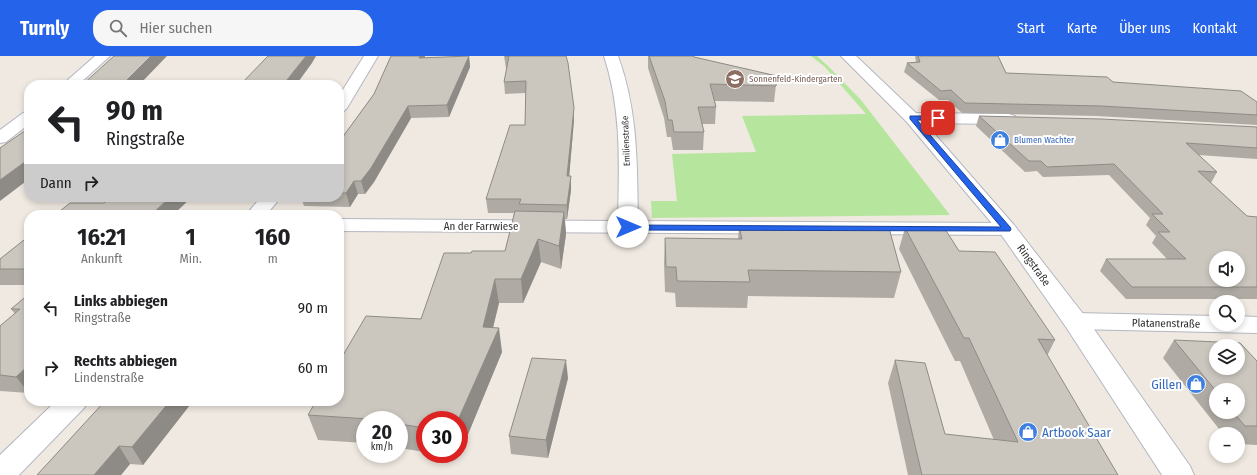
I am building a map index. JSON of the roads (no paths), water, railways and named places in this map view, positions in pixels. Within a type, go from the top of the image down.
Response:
[{"type":"street","points":[[75,80],[103,56]]},
{"type":"street","points":[[344,100],[371,56]]},
{"type":"street","name":"Emilienstraße","points":[[611,56],[616,68],[627,120],[628,227]]},
{"type":"street","name":"Ringstraße","points":[[848,56],[912,118],[1007,229],[1075,321],[1178,475]]},
{"type":"street","points":[[912,118],[1023,119]]},
{"type":"street","points":[[0,138],[24,120]]},
{"type":"street","points":[[260,210],[267,202]]},
{"type":"street","name":"An der Farrwiese","points":[[344,225],[1007,229]]},
{"type":"street","name":"Platanenstraße","points":[[1075,321],[1257,325]]},
{"type":"street","points":[[0,474],[69,406]]},
{"type":"place","name":"Sonnenfeld-Kindergarten","points":[[735,79]]},
{"type":"place","name":"Blumen Wachter","points":[[1000,140]]},
{"type":"place","name":"Gillen","points":[[1196,384]]},
{"type":"place","name":"Artbook Saar","points":[[1028,432]]}]
